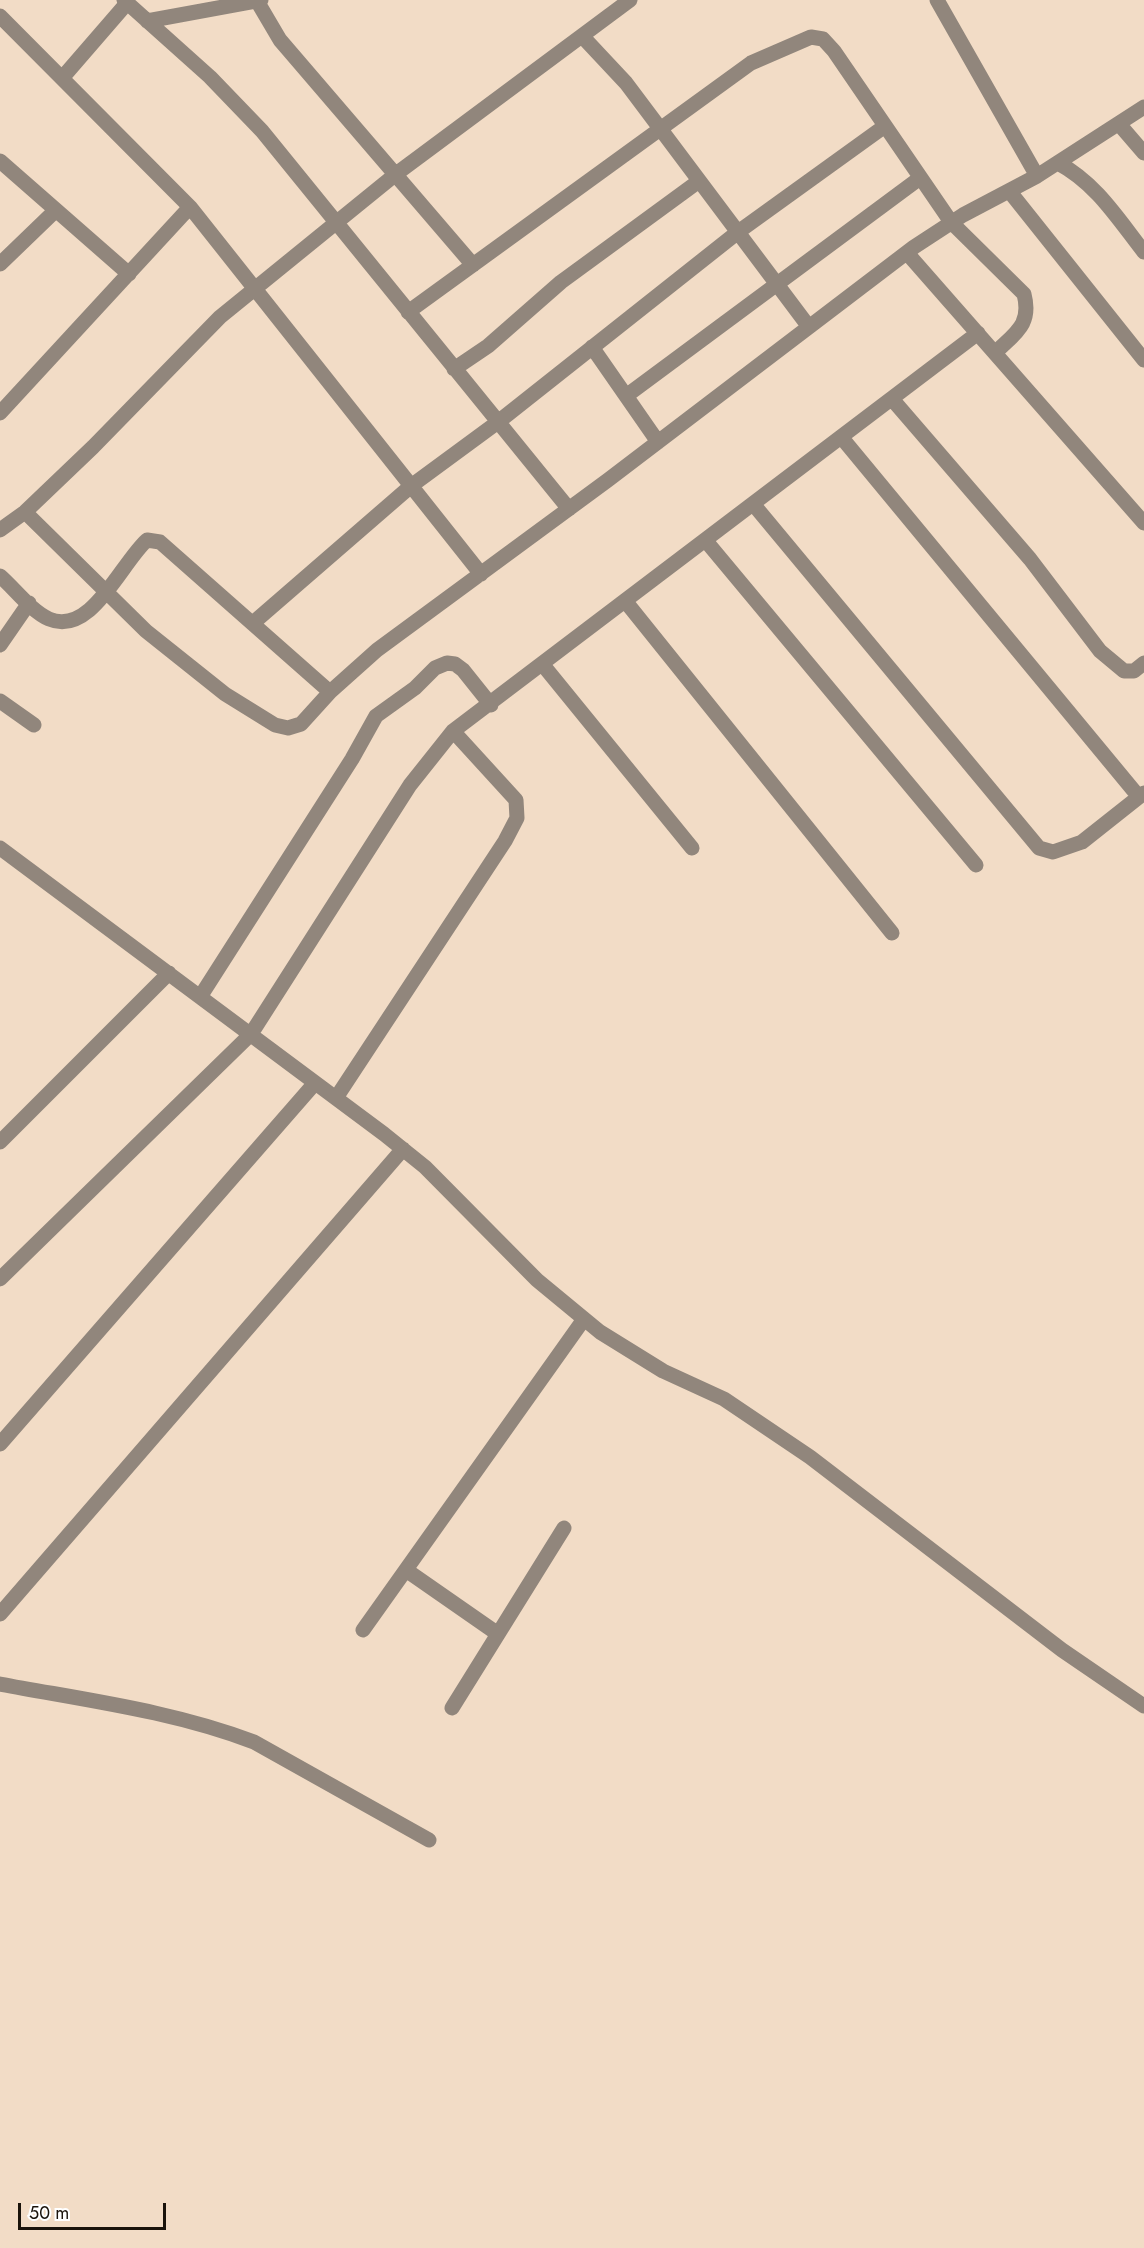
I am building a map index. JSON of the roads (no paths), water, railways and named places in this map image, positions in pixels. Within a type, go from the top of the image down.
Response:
[{"type":"street","points":[[147,21],[222,4],[259,0],[280,40],[473,265]]},
{"type":"street","points":[[0,530],[25,512],[93,447],[198,338],[335,222],[630,0]]},
{"type":"street","points":[[938,0],[1037,176]]},
{"type":"street","points":[[63,77],[125,2],[241,107],[569,509]]},
{"type":"street","points":[[0,16],[190,207],[481,574]]},
{"type":"street","points":[[582,36],[626,83],[809,327]]},
{"type":"street","points":[[408,312],[751,63],[811,37],[823,39],[834,51],[951,222],[1023,294],[1027,307],[1022,327],[995,353]]},
{"type":"street","points":[[25,512],[146,631],[209,682],[257,716],[275,725],[288,728],[301,724],[330,692],[377,650],[569,509],[907,253],[951,222],[1037,176],[1144,107]]},
{"type":"street","points":[[1119,124],[1144,153]]},
{"type":"street","points":[[253,623],[411,486],[498,422],[738,232],[885,126]]},
{"type":"street","points":[[0,161],[129,274]]},
{"type":"street","points":[[1058,163],[1078,174],[1092,187],[1144,252]]},
{"type":"street","points":[[626,396],[920,177]]},
{"type":"street","points":[[454,369],[488,346],[540,299],[699,182]]},
{"type":"street","points":[[1010,192],[1144,360]]},
{"type":"street","points":[[0,413],[190,207]]},
{"type":"street","points":[[0,264],[56,210]]},
{"type":"street","points":[[907,253],[1063,434],[1144,523]]},
{"type":"street","points":[[0,1279],[250,1034],[403,795],[453,731],[491,705],[978,333]]},
{"type":"street","points":[[592,347],[658,442]]},
{"type":"street","points":[[892,399],[1030,559],[1100,651],[1124,670],[1134,671],[1144,663]]},
{"type":"street","points":[[754,505],[1039,848],[1053,852],[1082,842],[1141,795],[842,438]]},
{"type":"street","points":[[0,576],[47,618],[63,623],[76,620],[91,611],[134,552],[147,540],[160,542],[330,692]]},
{"type":"street","points":[[706,541],[976,865]]},
{"type":"street","points":[[626,602],[892,933]]},
{"type":"street","points":[[1,642],[29,603]]},
{"type":"street","points":[[200,997],[352,759],[376,716],[415,688],[435,668],[447,663],[455,664],[463,670],[491,705]]},
{"type":"street","points":[[543,665],[692,848]]},
{"type":"street","points":[[0,701],[34,725]]},
{"type":"street","points":[[336,1098],[505,841],[517,818],[516,800],[453,731]]},
{"type":"street","points":[[0,848],[403,1149],[425,1167],[518,1261],[584,1319],[642,1359],[724,1399],[810,1457],[1062,1650],[1144,1705]]},
{"type":"street","points":[[0,1142],[169,973]]},
{"type":"street","points":[[0,1443],[315,1083]]},
{"type":"street","points":[[0,1614],[403,1149]]},
{"type":"street","points":[[363,1630],[584,1319]]},
{"type":"street","points":[[452,1708],[564,1528]]},
{"type":"street","points":[[406,1570],[498,1634]]},
{"type":"street","points":[[0,1684],[187,1720],[230,1733],[254,1742],[429,1840]]}]
